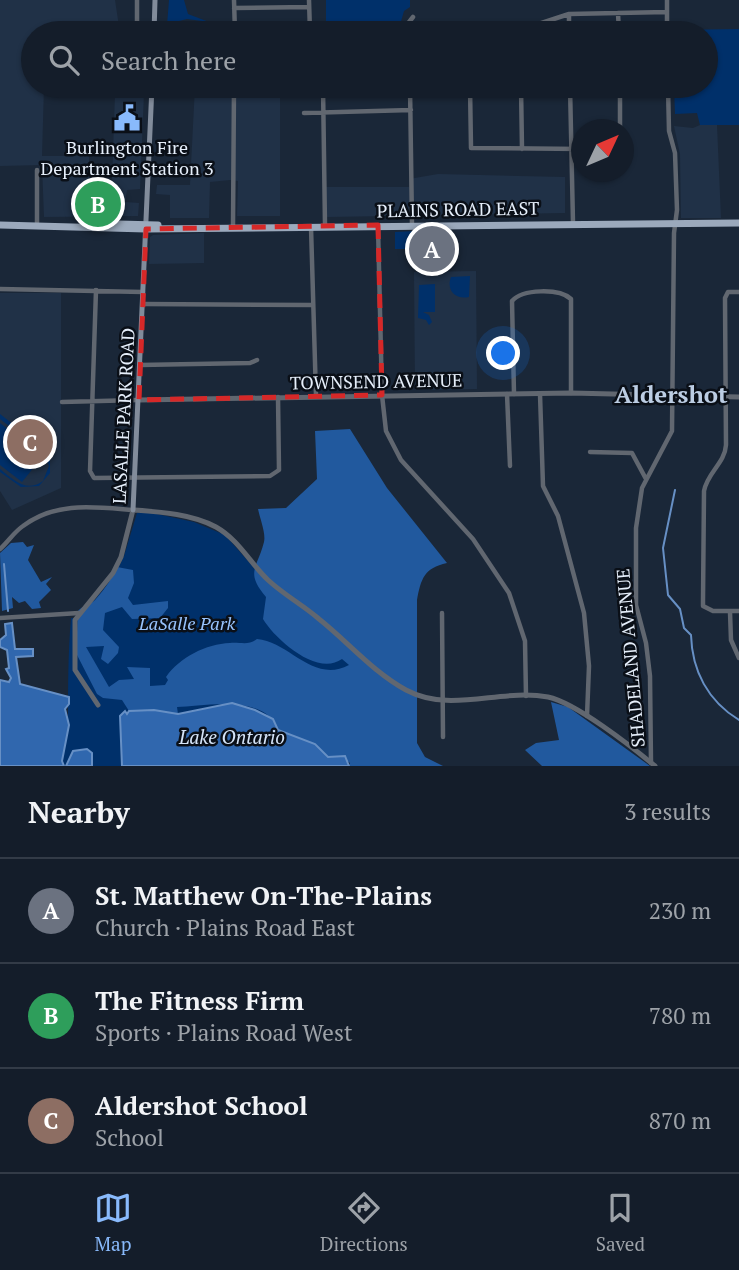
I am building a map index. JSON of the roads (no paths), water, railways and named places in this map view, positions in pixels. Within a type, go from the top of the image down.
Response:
[{"type":"main road","points":[[154,21],[155,0]]},
{"type":"main road","name":"LASALLE PARK ROAD","points":[[133,510],[152,98]]},
{"type":"main road","name":"PLAINS ROAD EAST","points":[[0,225],[312,227],[739,223]]},
{"type":"street","points":[[137,0],[137,21]]},
{"type":"street","points":[[234,0],[235,21]]},
{"type":"street","points":[[309,0],[310,21]]},
{"type":"street","points":[[667,0],[667,21]]},
{"type":"street","points":[[234,8],[309,7]]},
{"type":"street","points":[[550,21],[569,14],[667,12]]},
{"type":"street","points":[[618,13],[618,21]]},
{"type":"street","points":[[569,14],[569,21]]},
{"type":"street","points":[[409,21],[413,17]]},
{"type":"street","points":[[233,226],[234,98]]},
{"type":"street","points":[[323,98],[325,226]]},
{"type":"street","points":[[410,98],[412,225]]},
{"type":"street","points":[[470,98],[471,148],[571,149],[570,98]]},
{"type":"street","points":[[520,98],[522,149]]},
{"type":"street","points":[[620,98],[620,119]]},
{"type":"street","name":"SHADELAND AVENUE","points":[[653,764],[650,676],[646,643],[636,605],[635,560],[638,503],[672,431],[675,153],[670,131],[668,98]]},
{"type":"street","points":[[304,113],[411,110]]},
{"type":"street","points":[[37,170],[37,226]]},
{"type":"street","points":[[572,182],[573,223]]},
{"type":"street","points":[[378,225],[384,423],[394,450],[481,550],[514,604],[525,641],[526,696]]},
{"type":"street","points":[[312,227],[316,396]]},
{"type":"street","points":[[0,289],[143,292]]},
{"type":"street","points":[[96,290],[90,474],[96,478],[136,480],[275,474],[279,463],[278,397]]},
{"type":"street","points":[[739,292],[728,292],[725,298],[725,453],[705,483],[703,601],[707,610],[739,611]]},
{"type":"street","points":[[510,466],[512,301],[523,293],[559,293],[571,299],[571,393]]},
{"type":"street","points":[[142,304],[312,305]]},
{"type":"street","points":[[140,365],[250,363],[257,360]]},
{"type":"street","name":"TOWNSEND AVENUE","points":[[139,400],[571,393],[739,397]]},
{"type":"street","points":[[540,394],[543,486],[558,516],[584,613],[589,666],[587,716]]},
{"type":"street","points":[[62,402],[139,400]]},
{"type":"street","points":[[590,452],[632,453],[647,481]]},
{"type":"street","points":[[0,549],[22,526],[55,510],[71,507],[133,510],[195,519],[221,530],[270,582],[320,620],[367,662],[408,691],[443,700],[526,696],[550,698],[587,716],[653,764]]},
{"type":"street","name":"LASALLE PARK ROAD","points":[[79,613],[113,573],[121,557],[133,510]]},
{"type":"street","points":[[442,612],[443,737]]},
{"type":"street","points":[[730,612],[731,640],[739,658]]},
{"type":"street","points":[[0,618],[79,613],[74,628],[74,661],[81,682],[98,705]]},
{"type":"water","points":[[12,623],[15,649],[33,649],[33,656],[16,657],[20,684],[69,697],[69,704],[65,709],[69,725],[62,761],[64,766],[0,766],[0,680],[9,682],[11,678],[6,669],[9,668],[7,650],[0,647],[0,640],[6,635],[5,624]]},
{"type":"water","name":"Lake Ontario","points":[[232,703],[273,719],[278,730],[315,744],[328,757],[345,756],[349,766],[122,766],[120,716],[125,711],[127,714],[129,711],[154,710],[178,714]]},
{"type":"water","points":[[87,749],[92,753],[92,766],[66,766],[73,751]]},
{"type":"waterway","points":[[675,490],[663,548],[668,595],[680,609],[684,628],[691,635],[698,673],[704,684],[719,704],[739,720]]},
{"type":"waterway","points":[[4,564],[8,611]]},
{"type":"place","name":"Burlington Fire Department Station 3","points":[[127,118]]},
{"type":"place","name":"The Fitness Firm","points":[[98,204]]},
{"type":"place","name":"St. Matthew On-The-Plains","points":[[432,249]]},
{"type":"place","name":"Aldershot School","points":[[30,442]]},
{"type":"district","name":"Aldershot","points":[[671,394]]},
{"type":"park label","name":"LaSalle Park","points":[[187,623]]}]
